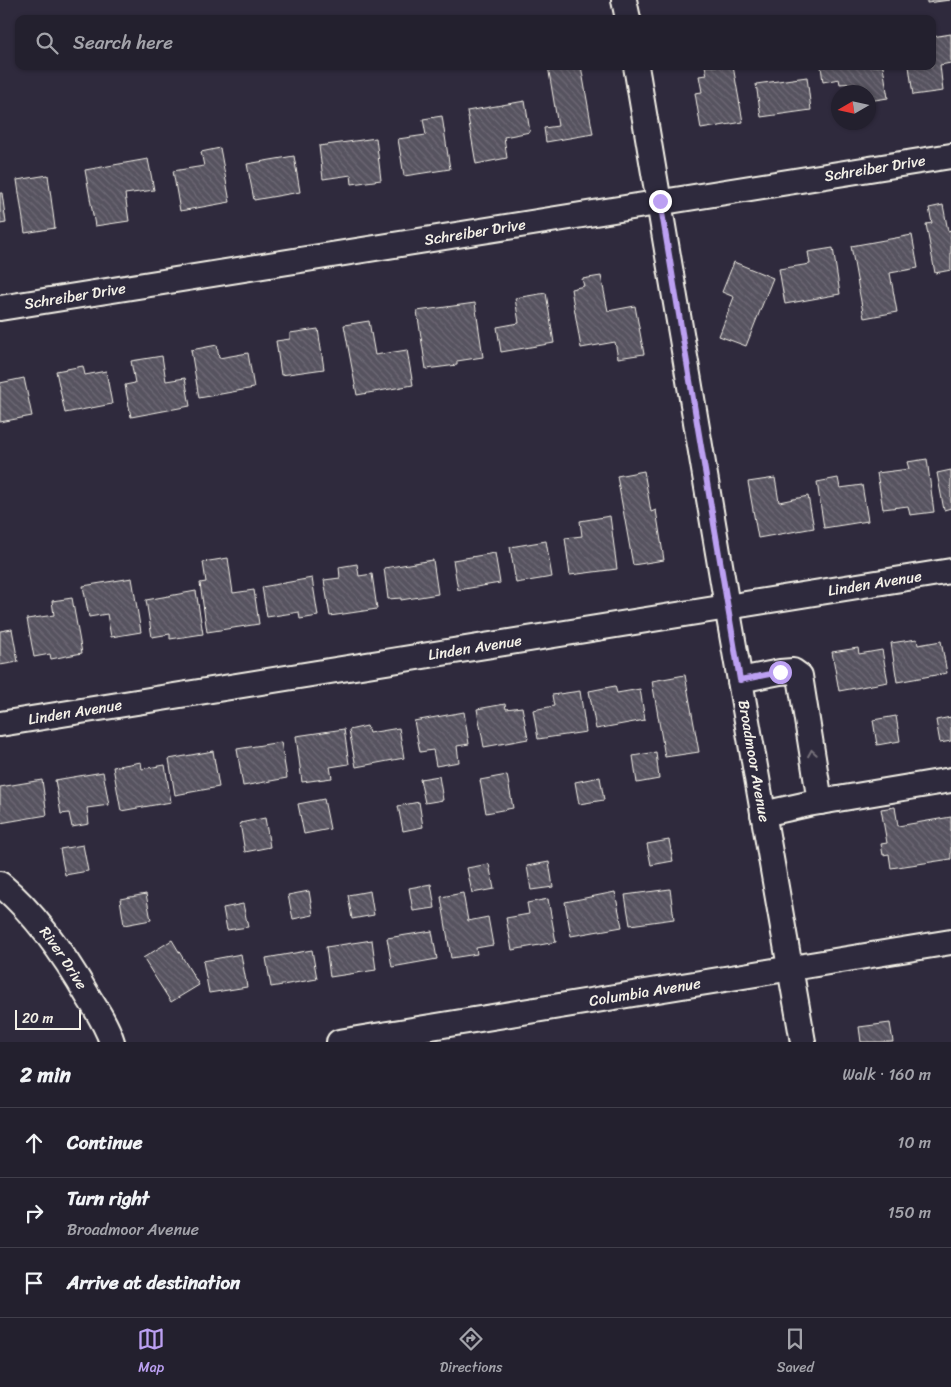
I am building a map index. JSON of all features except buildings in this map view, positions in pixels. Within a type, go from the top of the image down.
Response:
[{"type":"street","points":[[624,0],[627,15]]},
{"type":"street","name":"Broadmoor Avenue","points":[[637,70],[726,606],[803,1042]]},
{"type":"street","name":"Schreiber Drive","points":[[0,308],[951,156]]},
{"type":"street","name":"Linden Avenue","points":[[0,724],[951,571]]},
{"type":"street","points":[[740,680],[793,671],[800,676],[820,802]]},
{"type":"street","points":[[763,814],[820,802],[951,780]]},
{"type":"street","name":"River Drive","points":[[0,884],[40,925],[71,967],[98,1012],[112,1042]]},
{"type":"street","name":"Columbia Avenue","points":[[339,1042],[951,942]]},
{"type":"route","points":[[660,201],[726,606],[740,680],[780,672]]}]
